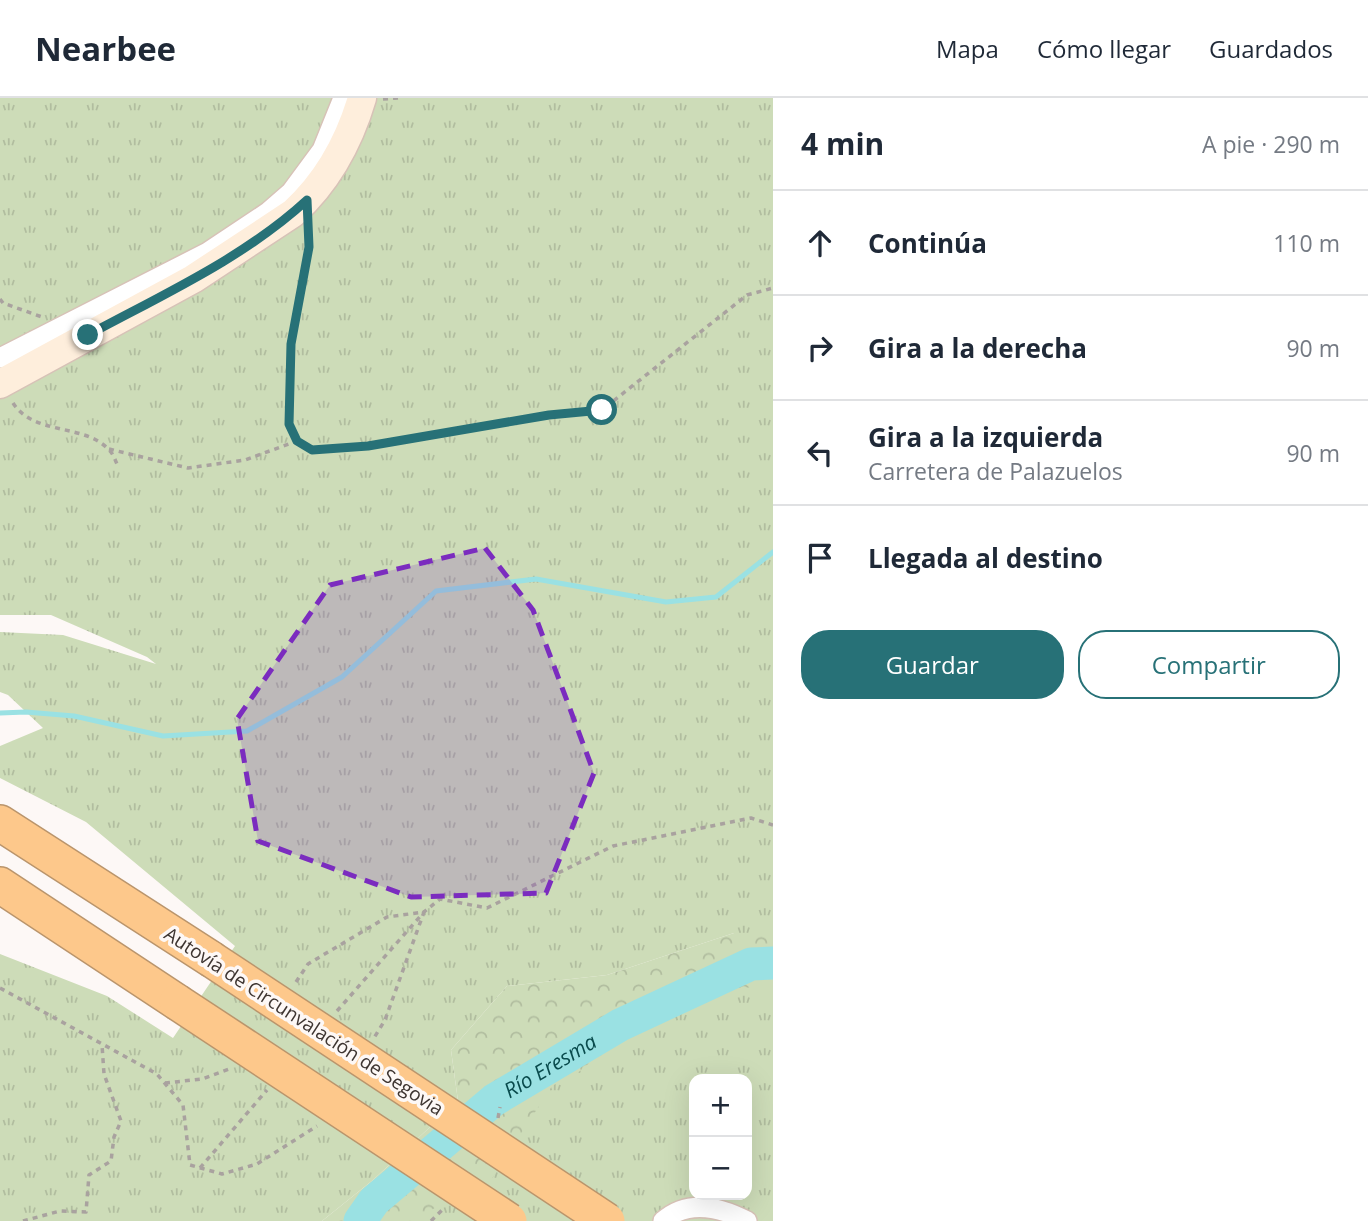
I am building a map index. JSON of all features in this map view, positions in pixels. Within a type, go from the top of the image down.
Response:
[{"type":"highway","name":"Autovía de Circunvalación de Segovia","points":[[0,823],[607,1221]]},
{"type":"highway","points":[[0,885],[509,1221]]},
{"type":"street","points":[[0,375],[208,252],[268,212],[291,192],[322,150],[343,98]]},
{"type":"street","points":[[0,375],[203,272],[274,228],[307,200],[340,155],[362,98]]},
{"type":"street","points":[[663,1221],[674,1211],[701,1207],[729,1211],[747,1221]]},
{"type":"path","points":[[307,200],[309,247],[291,344],[289,424],[297,441],[312,450],[368,446],[549,415],[602,410],[747,295],[773,289]]},
{"type":"path","points":[[0,375],[18,411],[28,419],[90,438],[109,449],[188,468],[245,460],[297,441]]},
{"type":"path","points":[[109,449],[117,464]]},
{"type":"path","points":[[440,899],[487,908],[613,845],[751,818],[773,825]]},
{"type":"path","points":[[23,1221],[60,1211],[86,1212],[89,1175],[111,1161],[114,1137],[121,1121],[104,1074],[102,1045]]},
{"type":"highlighted area","points":[[485,548],[533,610],[594,773],[546,893],[411,897],[258,841],[237,719],[330,585]]},
{"type":"green space","points":[[0,98],[773,98],[773,933],[734,933],[607,975],[507,986],[451,1050],[458,1101],[373,1180],[322,1221],[0,1221],[0,954],[107,996],[173,1038],[235,946],[86,822],[0,778],[0,746],[43,728],[8,695],[0,692],[0,632],[63,635],[156,664],[147,657],[51,615],[0,615]]},
{"type":"green space","points":[[734,933],[773,933],[773,987],[723,988],[640,1013],[582,1070],[552,1086],[491,1180],[409,1221],[322,1221],[373,1180],[458,1101],[451,1050],[507,986],[607,975]]},
{"type":"green space","points":[[773,963],[773,1221],[360,1221],[620,1025],[751,964]]},
{"type":"waterway","points":[[0,713],[74,716],[163,736],[247,731],[342,677],[436,591],[536,579],[666,602],[716,597],[773,552]]},
{"type":"waterway","name":"Río Eresma","points":[[360,1221],[374,1201],[494,1100],[620,1025],[751,964],[773,963]]},
{"type":"route","points":[[88,335],[244,247],[274,228],[307,200],[309,247],[291,344],[289,424],[297,441],[312,450],[368,446],[549,415],[602,410]]}]
